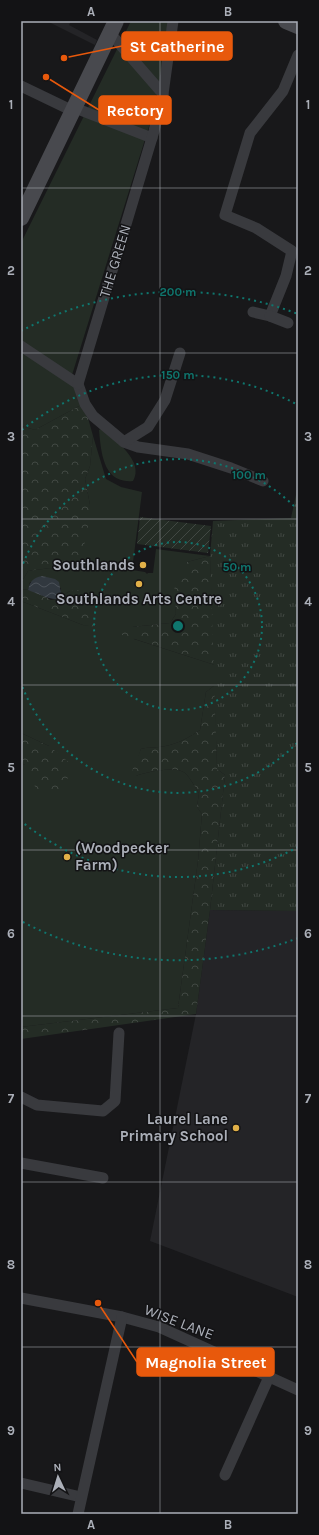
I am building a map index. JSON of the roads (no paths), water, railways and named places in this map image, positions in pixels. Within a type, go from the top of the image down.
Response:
[{"type":"street","name":"THE GREEN","points":[[78,384],[152,138],[163,94],[173,21]]},
{"type":"street","points":[[286,21],[298,26]]},
{"type":"street","points":[[21,218],[113,27],[163,94]]},
{"type":"street","points":[[270,316],[295,251],[256,228],[225,215],[250,133],[283,91],[298,55]]},
{"type":"street","points":[[21,86],[74,110],[152,138]]},
{"type":"street","points":[[253,312],[288,322]]},
{"type":"street","points":[[21,346],[78,384],[84,404],[93,416],[124,442],[138,447],[188,454],[231,468],[263,481]]},
{"type":"street","points":[[124,442],[148,428],[165,400],[180,353]]},
{"type":"street","points":[[21,1097],[37,1105],[103,1111],[115,1101],[119,1033]]},
{"type":"street","points":[[21,1163],[103,1178]]},
{"type":"street","name":"WISE LANE","points":[[21,1298],[122,1317],[159,1327],[298,1390]]},
{"type":"street","points":[[78,1514],[122,1317]]},
{"type":"street","points":[[224,1475],[269,1376]]},
{"type":"street","points":[[21,1483],[82,1498]]},
{"type":"water","points":[[42,576],[55,579],[59,582],[61,593],[57,599],[28,590],[32,580]]},
{"type":"place","name":"St Catherine","points":[[64,58]]},
{"type":"place","name":"Rectory","points":[[46,77]]},
{"type":"place","name":"Southlands","points":[[143,565]]},
{"type":"place","name":"Southlands Arts Centre","points":[[139,584]]},
{"type":"place","name":"(Woodpecker Farm)","points":[[67,857]]},
{"type":"place","name":"Laurel Lane Primary School","points":[[236,1128]]},
{"type":"place","name":"Magnolia Street","points":[[98,1303]]}]
